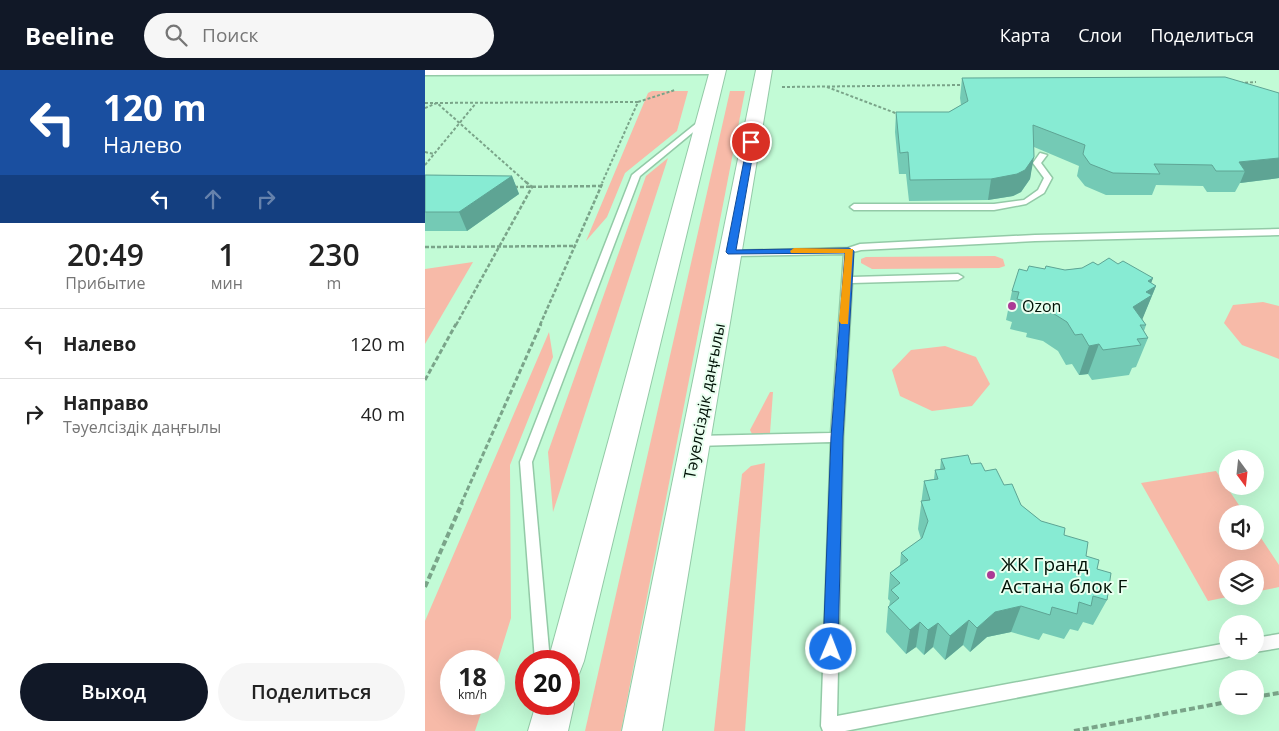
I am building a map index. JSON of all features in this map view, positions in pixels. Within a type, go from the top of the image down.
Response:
[{"type":"main road","points":[[569,650],[717,70]]},
{"type":"main road","name":"Тәуелсіздік даңғылы","points":[[642,731],[764,70]]},
{"type":"main road","points":[[547,731],[552,715]]},
{"type":"street","points":[[425,71],[717,70]]},
{"type":"lane","points":[[541,650],[526,462],[636,175],[705,119]]},
{"type":"lane","points":[[854,207],[994,206],[1026,202],[1041,191],[1048,178],[1037,163],[1043,155]]},
{"type":"lane","points":[[731,252],[849,251],[860,247],[1035,238],[1279,232]]},
{"type":"lane","points":[[849,251],[837,437],[829,726],[1219,652]]},
{"type":"lane","points":[[847,280],[958,277]]},
{"type":"lane","points":[[696,442],[837,437]]},
{"type":"lane","points":[[1264,644],[1279,641]]},
{"type":"lane","points":[[546,715],[547,731]]},
{"type":"path","points":[[1237,83],[1257,82]]},
{"type":"path","points":[[801,86],[963,85]]},
{"type":"path","points":[[823,86],[901,115]]},
{"type":"path","points":[[425,103],[638,102],[678,89]]},
{"type":"path","points":[[425,587],[638,102]]},
{"type":"path","points":[[425,108],[437,103]]},
{"type":"path","points":[[437,103],[532,187]]},
{"type":"path","points":[[425,165],[476,103]]},
{"type":"path","points":[[425,152],[434,154]]},
{"type":"path","points":[[513,187],[601,186]]},
{"type":"path","points":[[425,380],[532,187]]},
{"type":"path","points":[[425,247],[574,246]]},
{"type":"path","points":[[1264,696],[1279,693]]},
{"type":"path","points":[[1074,731],[1219,704]]},
{"type":"shaded area","points":[[652,91],[688,91],[677,131],[625,173],[607,217],[586,241],[648,93]]},
{"type":"shaded area","points":[[730,91],[745,91],[621,731],[585,731]]},
{"type":"shaded area","points":[[668,158],[553,512],[548,452],[646,176]]},
{"type":"shaded area","points":[[995,256],[1003,259],[1005,266],[999,268],[872,269],[861,263],[861,259],[866,257]]},
{"type":"shaded area","points":[[473,262],[425,344],[425,269]]},
{"type":"shaded area","points":[[1263,302],[1279,306],[1279,359],[1242,345],[1224,323],[1233,305]]},
{"type":"shaded area","points":[[549,332],[553,357],[510,465],[511,618],[501,650],[440,650],[440,715],[480,715],[475,731],[425,731],[425,621]]},
{"type":"shaded area","points":[[945,346],[976,357],[990,384],[972,406],[932,411],[900,396],[892,370],[911,350]]},
{"type":"shaded area","points":[[770,392],[773,392],[770,433],[765,436],[752,434],[750,430]]},
{"type":"shaded area","points":[[765,463],[745,731],[714,731],[742,474],[751,466]]},
{"type":"shaded area","points":[[1216,471],[1219,475],[1219,495],[1232,495],[1239,505],[1219,505],[1219,550],[1264,550],[1264,542],[1279,565],[1279,587],[1264,590],[1264,560],[1219,560],[1219,599],[1208,601],[1141,483]]},
{"type":"building","points":[[1225,77],[1279,93],[1279,158],[1239,162],[1245,171],[1216,171],[1212,165],[1154,164],[1160,174],[1113,173],[1090,164],[1083,154],[1085,145],[1033,125],[1034,157],[1025,170],[1017,174],[991,179],[910,180],[908,152],[900,153],[896,112],[949,112],[968,101],[962,78]]},
{"type":"building","points":[[425,175],[512,176],[459,212],[425,212]]},
{"type":"building","points":[[1109,258],[1118,264],[1123,261],[1153,278],[1148,281],[1156,286],[1146,292],[1152,295],[1133,307],[1146,325],[1140,325],[1148,338],[1137,339],[1141,345],[1103,350],[1099,344],[1089,346],[1082,334],[1075,335],[1067,322],[1051,312],[1033,308],[1035,304],[1017,299],[1019,292],[1012,291],[1019,269],[1027,271],[1029,266],[1045,269],[1046,266],[1065,270],[1082,268],[1093,262],[1098,265]]},
{"type":"building","name":"ЖК Гранд Астана блок F","points":[[968,455],[971,464],[981,463],[985,471],[996,469],[1004,485],[1012,484],[1021,505],[1041,521],[1065,528],[1064,535],[1088,542],[1086,556],[1099,560],[1097,569],[1111,573],[1107,600],[1093,596],[1091,606],[1079,602],[1077,614],[1052,607],[1050,615],[1021,606],[995,612],[977,628],[969,620],[950,636],[938,623],[928,630],[920,622],[910,630],[888,607],[899,598],[891,590],[900,583],[890,573],[908,560],[901,553],[922,538],[928,521],[921,501],[930,500],[924,481],[938,479],[935,470],[945,469],[941,459]]},
{"type":"slow traffic","points":[[794,251],[849,251],[845,321]]},
{"type":"place","name":"Ozon","points":[[1012,306]]},
{"type":"place","name":"ЖК Гранд Астана блок F","points":[[991,575]]},
{"type":"route","points":[[751,142],[731,252],[849,251],[837,437],[831,649]]}]
